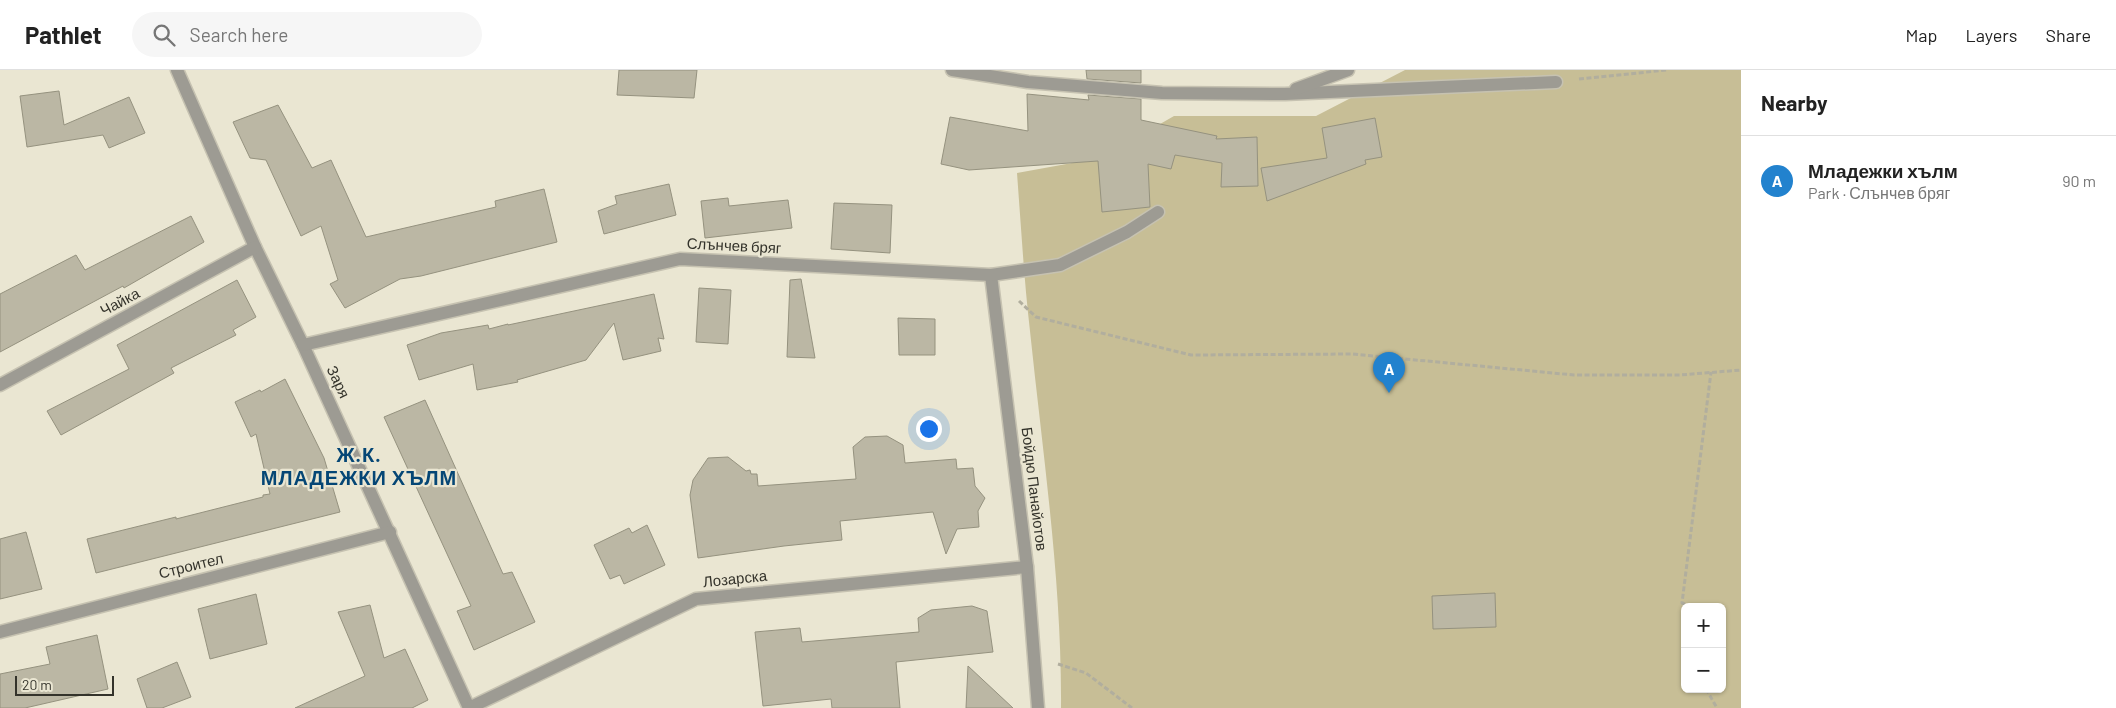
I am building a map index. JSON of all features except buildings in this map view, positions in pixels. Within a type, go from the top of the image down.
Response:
[{"type":"street","name":"Заря","points":[[177,70],[255,247],[390,532],[469,708]]},
{"type":"street","points":[[952,70],[1028,82],[1162,93],[1285,94],[1556,82]]},
{"type":"street","points":[[1285,94],[1348,70]]},
{"type":"street","name":"Слънчев бряг","points":[[303,346],[680,259],[991,275],[1060,265],[1128,232],[1158,212]]},
{"type":"street","name":"Чайка","points":[[0,385],[255,247]]},
{"type":"street","name":"Бойдю Панайотов","points":[[991,275],[1027,567],[1038,708]]},
{"type":"street","name":"Строител","points":[[0,632],[390,532]]},
{"type":"street","name":"Лозарска","points":[[469,708],[696,599],[1027,567]]},
{"type":"path","points":[[1556,82],[1667,70]]},
{"type":"path","points":[[1036,317],[1191,355],[1353,354],[1574,375],[1680,374],[1741,370]]},
{"type":"path","points":[[1682,603],[1711,372]]},
{"type":"path","points":[[1034,656],[1086,673],[1132,708]]},
{"type":"path","points":[[1708,693],[1717,708]]},
{"type":"shaded area","points":[[1405,70],[1741,70],[1741,708],[1061,708],[1055,566],[1028,311],[1017,173],[1083,161],[1127,143],[1174,116],[1316,116]]},
{"type":"place","name":"Младежки хълм","points":[[1389,393]]},
{"type":"district","name":"Ж.К. МЛАДЕЖКИ ХЪЛМ","points":[[359,466]]}]
